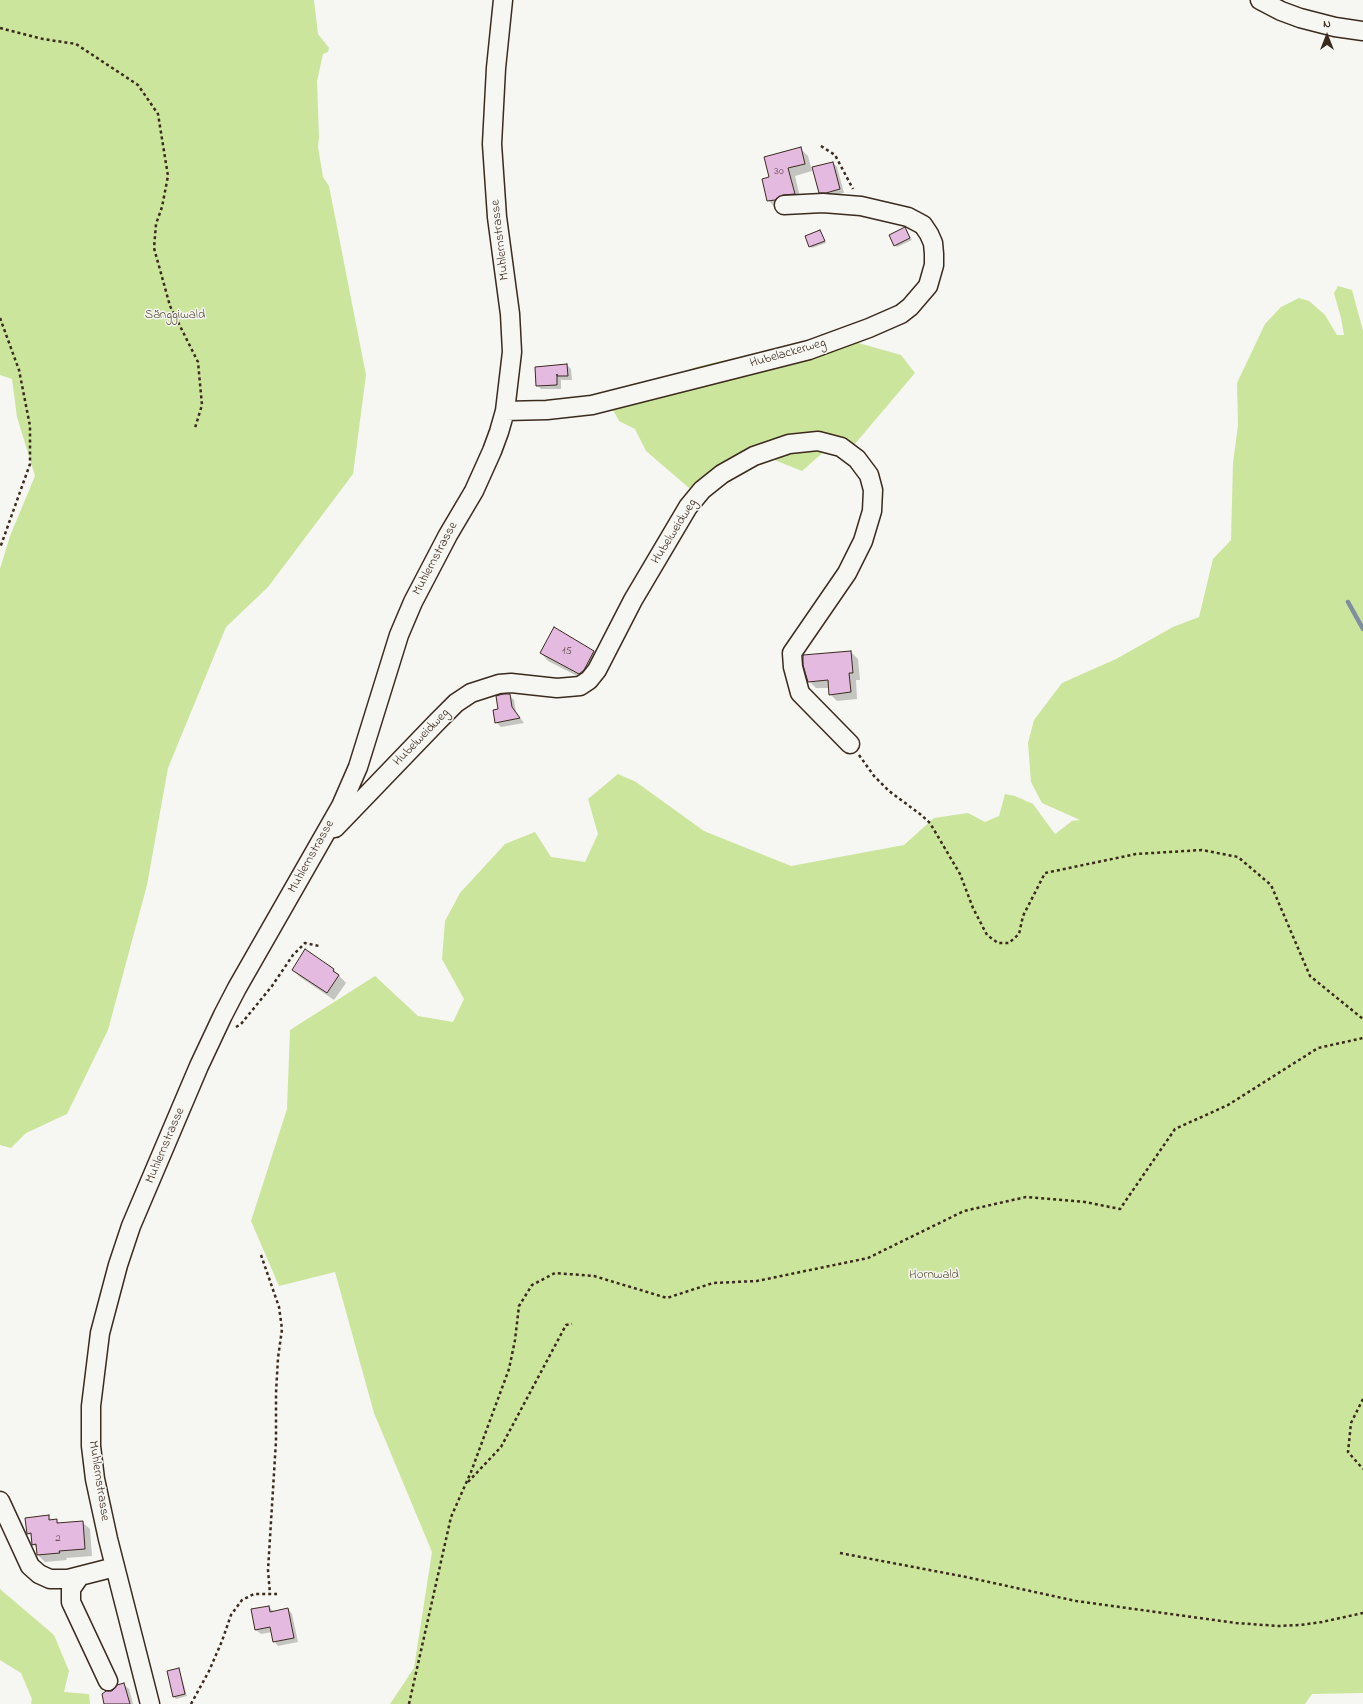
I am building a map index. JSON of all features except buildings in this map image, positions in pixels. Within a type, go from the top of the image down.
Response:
[{"type":"street","name":"Muhlernstrasse","points":[[150,1704],[100,1506],[91,1446],[93,1388],[100,1333],[118,1265],[131,1226],[212,1039],[237,988],[341,806],[358,766],[400,635],[413,602],[448,535],[474,491],[492,451],[505,411],[512,352],[510,314],[497,217],[492,144],[496,68],[503,0]]},
{"type":"street","points":[[1260,0],[1281,11],[1300,18],[1334,27],[1363,31]]},
{"type":"street","name":"Hubelackerweg","points":[[505,411],[548,410],[577,407],[667,387],[810,350],[869,328],[901,314],[910,307],[928,286],[934,265],[933,243],[923,225],[913,220],[888,212],[861,206],[823,203],[784,205]]},
{"type":"street","name":"Hubelweidweg","points":[[319,844],[456,703],[471,693],[499,684],[512,683],[557,688],[580,686],[589,680],[597,670],[633,600],[688,507],[702,490],[722,474],[754,456],[789,444],[818,441],[841,448],[857,459],[869,476],[873,490],[872,511],[863,541],[847,574],[792,653],[792,666],[800,693],[850,744]]},
{"type":"street","points":[[0,1501],[30,1566],[39,1574],[50,1579],[68,1579],[115,1567]]},
{"type":"street","points":[[80,1576],[71,1589],[71,1602],[108,1681]]},
{"type":"path","points":[[0,28],[43,39],[76,44],[138,85],[158,114],[168,176],[162,207],[156,224],[154,248],[170,306],[198,362],[202,405],[195,428]]},
{"type":"path","points":[[821,146],[836,155],[850,180],[861,206]]},
{"type":"path","points":[[0,318],[19,370],[30,426],[30,464],[0,548]]},
{"type":"path","points":[[850,744],[874,776],[889,791],[915,809],[930,824],[960,874],[973,908],[987,935],[998,943],[1009,943],[1019,934],[1023,916],[1044,873],[1136,854],[1202,850],[1238,857],[1271,885],[1310,976],[1363,1019]]},
{"type":"path","points":[[212,1039],[241,1024],[272,986],[293,955],[306,943],[319,946]]},
{"type":"path","points":[[409,1704],[451,1517],[466,1484],[509,1369],[515,1340],[519,1306],[532,1285],[555,1273],[594,1276],[667,1298],[713,1283],[757,1281],[868,1258],[964,1211],[1026,1196],[1085,1202],[1120,1209],[1175,1129],[1228,1105],[1318,1048],[1363,1038]]},
{"type":"path","points":[[261,1255],[279,1307],[282,1329],[278,1358],[276,1393],[276,1441],[268,1570],[270,1594]]},
{"type":"path","points":[[466,1484],[501,1446],[566,1325],[572,1324]]},
{"type":"path","points":[[1363,1400],[1351,1424],[1348,1452],[1363,1469]]},
{"type":"path","points":[[840,1553],[966,1577],[1076,1601],[1236,1623],[1278,1626],[1300,1625],[1363,1613]]},
{"type":"path","points":[[191,1704],[209,1671],[231,1615],[242,1600],[254,1594],[277,1594]]},
{"type":"green space","name":"Sänggiwald","points":[[0,0],[314,0],[318,34],[329,48],[328,52],[323,54],[317,81],[318,147],[323,177],[329,186],[366,375],[353,474],[268,587],[226,627],[168,768],[147,885],[108,1030],[67,1114],[26,1133],[11,1148],[0,1145],[0,569],[10,536],[35,476],[17,417],[12,379],[0,375]]},
{"type":"green space","name":"Hornwald","points":[[1338,286],[1352,290],[1363,331],[1363,1693],[1312,1694],[1305,1704],[390,1704],[414,1668],[432,1552],[374,1413],[335,1272],[279,1286],[251,1221],[287,1109],[290,1030],[375,976],[418,1016],[453,1022],[464,999],[442,959],[445,921],[460,893],[505,844],[535,832],[551,857],[585,862],[598,834],[588,799],[618,774],[636,782],[704,831],[791,866],[904,845],[934,818],[968,813],[985,822],[999,816],[1005,794],[1015,796],[1033,804],[1055,834],[1072,821],[1080,820],[1042,803],[1031,782],[1028,743],[1034,720],[1062,683],[1116,659],[1173,627],[1199,617],[1213,559],[1231,540],[1233,463],[1238,425],[1237,383],[1265,324],[1281,307],[1299,298],[1309,301],[1325,315],[1337,335],[1344,335],[1334,293]]},
{"type":"green space","points":[[855,342],[901,355],[915,373],[854,445],[827,449],[802,471],[762,455],[702,499],[646,451],[635,429],[619,421],[612,408],[650,385],[696,367],[781,347],[815,355]]},
{"type":"green space","points":[[0,1589],[54,1635],[69,1671],[64,1692],[89,1694],[90,1704],[31,1704],[32,1699],[21,1673],[0,1660]]},
{"type":"waterway","points":[[1348,602],[1363,629]]}]
